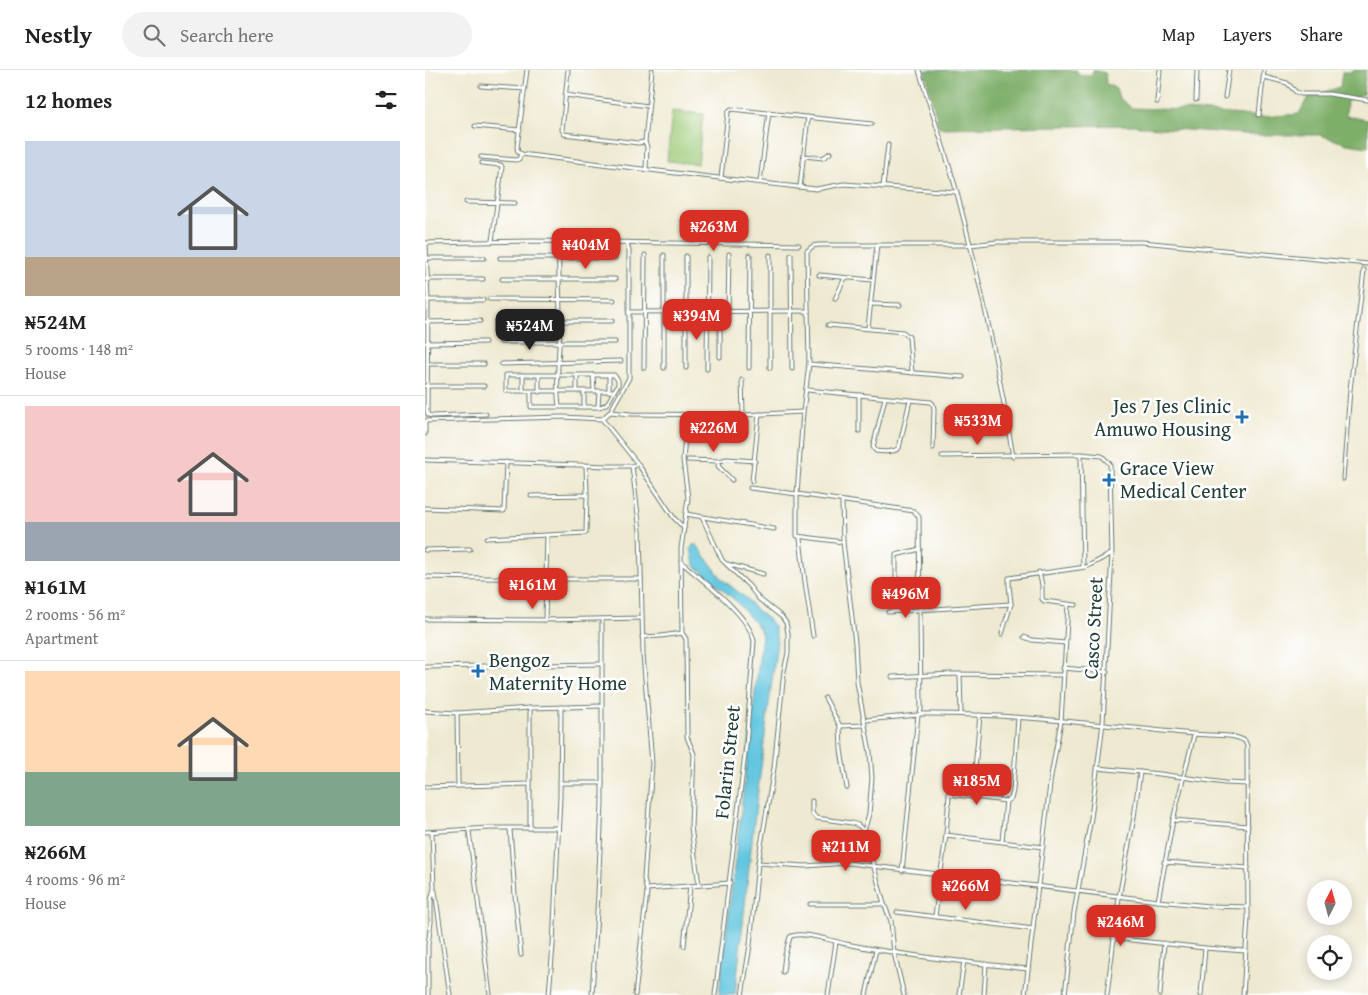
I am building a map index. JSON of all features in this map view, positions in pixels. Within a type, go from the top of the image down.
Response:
[{"type":"street","points":[[527,70],[517,150],[521,154],[822,189],[844,184],[957,192]]},
{"type":"street","points":[[568,70],[562,130],[564,134],[638,143],[645,142]]},
{"type":"street","points":[[646,170],[647,147],[645,142],[652,70]]},
{"type":"street","points":[[919,70],[957,192],[970,245],[1000,375],[1013,457]]},
{"type":"street","points":[[1157,102],[1160,70]]},
{"type":"street","points":[[1196,100],[1197,70]]},
{"type":"street","points":[[1225,97],[1229,70]]},
{"type":"street","points":[[1259,115],[1264,70]]},
{"type":"street","points":[[1264,77],[1287,83],[1296,92],[1329,94],[1368,100]]},
{"type":"street","points":[[481,86],[525,89]]},
{"type":"street","points":[[565,95],[649,106]]},
{"type":"street","points":[[721,178],[729,110],[731,109],[872,124]]},
{"type":"street","points":[[760,182],[769,112]]},
{"type":"street","points":[[800,187],[808,117]]},
{"type":"street","points":[[475,126],[520,130]]},
{"type":"street","points":[[883,187],[888,145]]},
{"type":"street","points":[[804,156],[823,158],[830,153]]},
{"type":"street","points":[[481,157],[516,160],[519,159],[521,154]]},
{"type":"street","points":[[482,163],[501,165],[502,167],[492,241]]},
{"type":"street","points":[[466,202],[515,204]]},
{"type":"street","points":[[486,414],[428,415],[425,243],[492,241],[799,245]]},
{"type":"street","points":[[559,242],[560,320],[557,392],[559,406]]},
{"type":"street","points":[[425,434],[425,421],[562,417],[602,419],[609,412],[629,378],[629,252],[627,242]]},
{"type":"street","points":[[813,636],[800,538],[796,534],[803,412],[809,364],[806,255],[809,248],[818,245],[1142,242],[1368,264]]},
{"type":"street","points":[[868,328],[877,245]]},
{"type":"street","points":[[728,312],[729,254]]},
{"type":"street","points":[[644,368],[645,255]]},
{"type":"street","points":[[664,255],[664,368]]},
{"type":"street","points":[[749,368],[750,255]]},
{"type":"street","points":[[770,255],[770,368]]},
{"type":"street","points":[[791,255],[792,369]]},
{"type":"street","points":[[686,256],[686,368]]},
{"type":"street","points":[[707,370],[706,312],[708,257]]},
{"type":"street","points":[[425,258],[484,258]]},
{"type":"street","points":[[500,258],[615,258]]},
{"type":"street","points":[[1343,479],[1350,390],[1364,270]]},
{"type":"street","points":[[819,275],[872,280]]},
{"type":"street","points":[[835,299],[845,278]]},
{"type":"street","points":[[426,279],[483,279]]},
{"type":"street","points":[[502,279],[615,279]]},
{"type":"street","points":[[489,299],[614,300]]},
{"type":"street","points":[[427,300],[483,300]]},
{"type":"street","points":[[870,304],[900,305]]},
{"type":"street","points":[[628,312],[808,311]]},
{"type":"street","points":[[720,312],[720,357]]},
{"type":"street","points":[[427,322],[480,321]]},
{"type":"street","points":[[500,321],[612,321]]},
{"type":"street","points":[[828,325],[903,332],[909,337],[912,373]]},
{"type":"street","points":[[426,343],[485,342]]},
{"type":"street","points":[[501,342],[615,342]]},
{"type":"street","points":[[501,364],[621,361]]},
{"type":"street","points":[[426,364],[484,364]]},
{"type":"street","points":[[809,364],[963,377]]},
{"type":"street","points":[[506,375],[558,375],[617,377],[618,385],[611,391],[506,391],[506,375]]},
{"type":"street","points":[[523,375],[523,391]]},
{"type":"street","points":[[539,375],[539,392]]},
{"type":"street","points":[[577,375],[577,391]]},
{"type":"street","points":[[593,375],[594,391]]},
{"type":"street","points":[[531,392],[531,407],[603,407],[608,404],[611,391],[609,376]]},
{"type":"street","points":[[742,380],[743,414]]},
{"type":"street","points":[[426,386],[484,386]]},
{"type":"street","points":[[807,390],[931,402],[933,404],[933,448]]},
{"type":"street","points":[[584,391],[584,406]]},
{"type":"street","points":[[598,407],[599,391]]},
{"type":"street","points":[[859,395],[859,431]]},
{"type":"street","points":[[885,398],[873,447],[881,452],[895,451],[899,448],[910,400]]},
{"type":"street","points":[[609,412],[631,414],[803,412]]},
{"type":"street","points":[[687,414],[683,460],[689,498],[680,562],[682,633],[686,639],[687,737],[694,754],[691,827],[699,885]]},
{"type":"street","points":[[752,481],[759,414]]},
{"type":"street","points":[[602,419],[638,464],[674,518],[685,528]]},
{"type":"street","points":[[1081,454],[1083,567]]},
{"type":"street","name":"Casco Street","points":[[942,456],[1013,457],[1081,454],[1102,456],[1111,464],[1112,554],[1103,723],[1091,818],[1077,891],[1065,995]]},
{"type":"street","points":[[688,460],[719,461],[734,459],[755,461]]},
{"type":"street","points":[[425,460],[632,466],[638,464]]},
{"type":"street","points":[[719,461],[718,466],[720,469],[732,480]]},
{"type":"street","points":[[425,508],[504,510],[506,462]]},
{"type":"street","points":[[487,538],[586,533],[586,465]]},
{"type":"street","points":[[632,466],[639,531],[643,637],[652,762],[644,879],[644,885],[647,888],[635,995]]},
{"type":"street","points":[[750,488],[914,511],[919,517],[921,675],[919,715],[902,870]]},
{"type":"street","points":[[531,496],[587,495]]},
{"type":"street","points":[[842,502],[843,542],[855,644],[857,682],[870,752],[872,778],[869,814],[864,831]]},
{"type":"street","points":[[686,514],[774,529]]},
{"type":"street","points":[[702,517],[717,552],[761,601],[781,617],[786,623],[788,633],[788,653],[784,671],[774,768],[758,864],[750,945],[742,995]]},
{"type":"street","points":[[545,620],[547,536]]},
{"type":"street","points":[[800,538],[843,542]]},
{"type":"street","points":[[425,550],[470,549]]},
{"type":"street","points":[[897,585],[896,555],[919,549]]},
{"type":"street","points":[[1002,634],[1011,604],[1009,578],[1039,572],[1083,567],[1112,554]]},
{"type":"street","name":"Folarin Street","points":[[680,562],[723,598],[750,629],[754,641],[746,746],[715,995]]},
{"type":"street","points":[[726,564],[763,574]]},
{"type":"street","points":[[1039,572],[1042,585],[1042,599],[1044,601],[1075,605]]},
{"type":"street","points":[[425,577],[641,579]]},
{"type":"street","points":[[888,612],[1011,604]]},
{"type":"street","points":[[1025,995],[1051,776],[1061,721],[1068,605]]},
{"type":"street","points":[[425,619],[545,620],[642,618]]},
{"type":"street","points":[[592,995],[602,783],[602,619]]},
{"type":"street","points":[[643,637],[682,633]]},
{"type":"street","points":[[1024,637],[1065,644]]},
{"type":"street","points":[[425,667],[601,664]]},
{"type":"street","points":[[1063,668],[1107,672]]},
{"type":"street","points":[[960,674],[961,714]]},
{"type":"street","points":[[891,677],[960,674],[1063,675]]},
{"type":"street","points":[[825,698],[840,726],[841,750],[847,788]]},
{"type":"street","points":[[425,711],[457,714],[530,708],[602,706]]},
{"type":"street","points":[[549,995],[560,783],[561,707]]},
{"type":"street","points":[[530,708],[530,828]]},
{"type":"street","points":[[457,714],[458,785]]},
{"type":"street","points":[[840,726],[919,715],[961,714],[1103,723],[1195,735],[1225,736],[1245,741],[1247,746],[1248,784],[1248,907],[1243,995]]},
{"type":"street","points":[[975,769],[980,715]]},
{"type":"street","points":[[949,794],[1006,801],[1011,799],[1018,718]]},
{"type":"street","points":[[1158,901],[1173,820],[1195,735]]},
{"type":"street","points":[[1097,768],[1248,784]]},
{"type":"street","points":[[935,916],[951,769]]},
{"type":"street","points":[[1107,995],[1119,896],[1134,817],[1140,772]]},
{"type":"street","points":[[560,783],[602,783]]},
{"type":"street","points":[[425,787],[530,784]]},
{"type":"street","points":[[812,801],[812,813],[816,818],[853,823],[864,831],[884,904],[891,921],[895,953],[905,995]]},
{"type":"street","points":[[1002,841],[1006,801]]},
{"type":"street","points":[[1173,820],[1248,826]]},
{"type":"street","points":[[425,832],[489,828],[558,828]]},
{"type":"street","points":[[510,829],[521,955]]},
{"type":"street","points":[[469,830],[490,995]]},
{"type":"street","points":[[432,832],[434,888],[450,995]]},
{"type":"street","points":[[945,835],[1043,847]]},
{"type":"street","points":[[1165,862],[1248,868]]},
{"type":"street","points":[[758,864],[805,866],[839,863],[1158,901],[1209,906],[1248,907]]},
{"type":"street","points":[[647,888],[730,883]]},
{"type":"street","points":[[684,946],[691,886]]},
{"type":"street","points":[[427,995],[428,945],[431,900],[434,888]]},
{"type":"street","points":[[810,904],[884,904]]},
{"type":"street","points":[[897,912],[1033,929]]},
{"type":"street","points":[[783,972],[786,950],[791,936],[806,936],[895,953],[1028,969]]},
{"type":"street","points":[[1113,938],[1205,948],[1245,950]]},
{"type":"street","points":[[828,995],[836,942]]},
{"type":"street","points":[[1160,995],[1164,943]]},
{"type":"street","points":[[1201,995],[1205,948]]},
{"type":"street","points":[[866,995],[877,950]]},
{"type":"street","points":[[959,995],[964,961]]},
{"type":"street","points":[[984,995],[986,964]]},
{"type":"green space","points":[[925,70],[1077,70],[1078,75],[1092,75],[1093,70],[1105,73],[1106,84],[1116,88],[1119,98],[1132,108],[1187,110],[1263,117],[1299,114],[1308,97],[1340,87],[1342,72],[1366,70],[1363,94],[1347,101],[1346,116],[1368,120],[1368,147],[1347,144],[1320,135],[1259,135],[1134,125],[939,128]]},
{"type":"green space","points":[[672,111],[703,114],[698,164],[667,161]]},
{"type":"water","points":[[693,545],[697,545],[722,579],[768,619],[774,627],[777,641],[754,822],[735,995],[719,995],[762,635],[759,628],[736,601],[694,565],[691,548]]},
{"type":"place","name":"Jes 7 Jes Clinic Amuwo Housing","points":[[1242,417]]},
{"type":"place","name":"Grace View Medical Center","points":[[1109,480]]},
{"type":"place","name":"Bengoz Maternity Home","points":[[478,671]]}]
